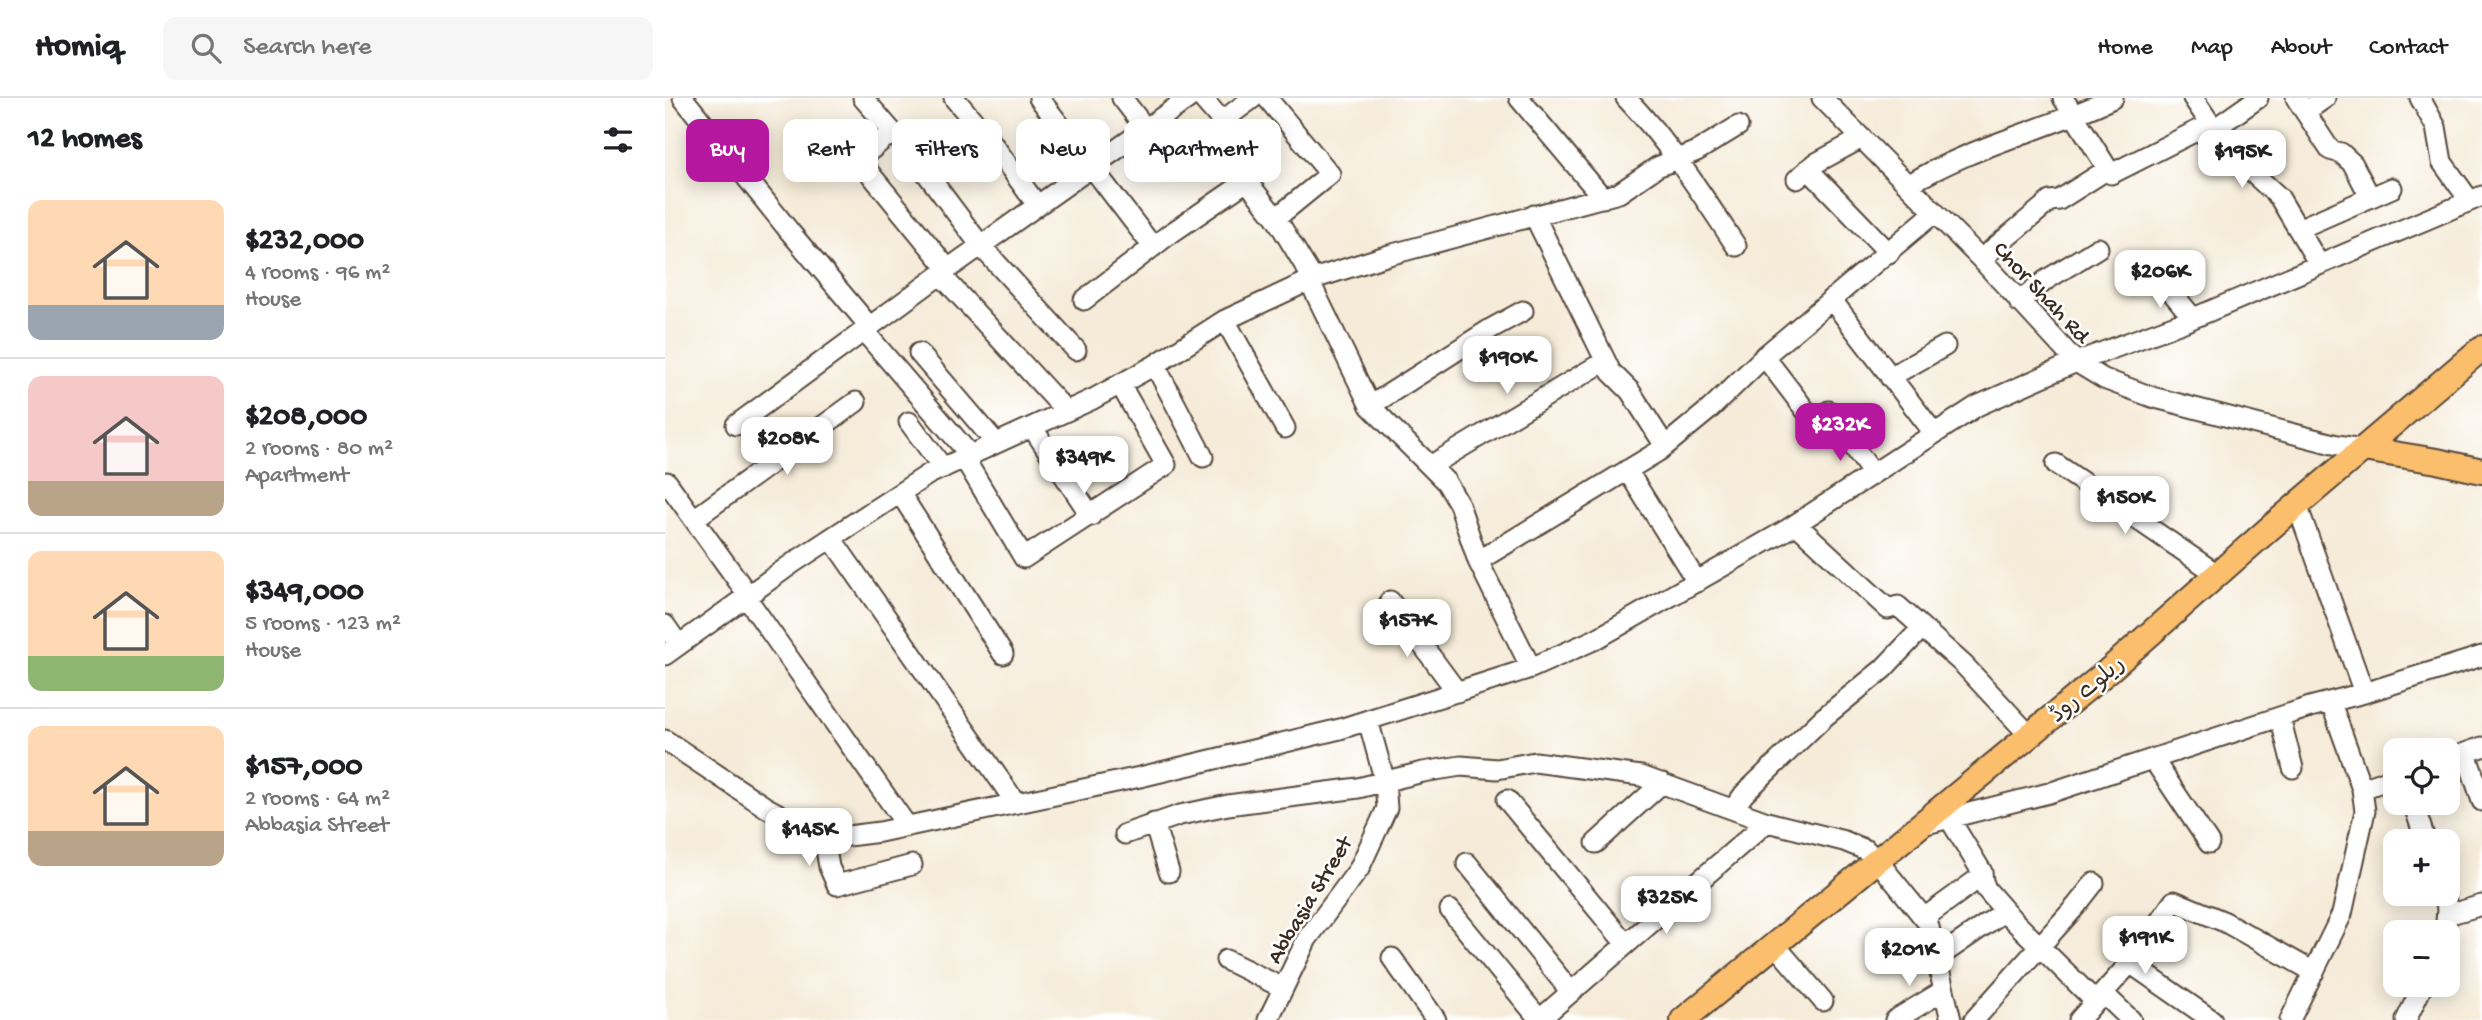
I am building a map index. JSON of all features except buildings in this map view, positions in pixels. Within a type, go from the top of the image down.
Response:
[{"type":"main road","name":"ریلوے روڈ","points":[[1688,1019],[2108,671],[2482,348]]},
{"type":"main road","points":[[2363,449],[2482,471]]},
{"type":"street","points":[[683,98],[967,456],[1024,558],[1165,465],[1120,384]]},
{"type":"street","points":[[863,98],[892,131]]},
{"type":"street","points":[[954,98],[992,143],[1037,205]]},
{"type":"street","points":[[1039,98],[1055,119]]},
{"type":"street","points":[[1122,98],[1138,119]]},
{"type":"street","points":[[1160,119],[1189,98]]},
{"type":"street","points":[[1202,98],[1222,121],[1252,98]]},
{"type":"street","points":[[1267,98],[1330,174],[1276,218]]},
{"type":"street","points":[[1519,98],[1603,198]]},
{"type":"street","points":[[1626,98],[1677,158],[1736,246]]},
{"type":"street","points":[[2063,98],[2111,174],[2212,126],[2258,98]]},
{"type":"street","points":[[1908,185],[1937,167],[2073,117],[2113,98]]},
{"type":"street","points":[[2193,98],[2246,167],[2279,197],[2319,264]]},
{"type":"street","points":[[2325,98],[2300,105],[2330,150],[2341,153],[2353,164],[2370,197]]},
{"type":"street","points":[[665,740],[767,808],[824,837],[850,837],[1252,751],[1368,720],[1531,668],[1596,639],[1796,524],[1977,406],[2076,362],[2193,318],[2476,198],[2442,162],[2435,127],[2420,98]]},
{"type":"street","name":"Chor Shah Rd","points":[[1830,101],[2076,362],[2104,379],[2152,397],[2319,441],[2363,449]]},
{"type":"street","points":[[665,625],[672,650],[831,538],[943,468],[1120,384],[1225,320],[1311,280],[1389,255],[1619,193],[1657,167],[1697,151],[1738,126]]},
{"type":"street","points":[[892,133],[859,160],[945,272],[1066,411]]},
{"type":"street","points":[[1862,138],[1803,174],[1889,253]]},
{"type":"street","points":[[1981,259],[2050,201],[2059,200],[2108,169]]},
{"type":"street","points":[[1084,300],[1243,176],[1276,218],[1311,280],[1370,406],[1445,482],[1459,504],[1478,561],[1531,668]]},
{"type":"street","points":[[932,182],[981,246],[1076,350]]},
{"type":"street","points":[[736,425],[1070,182]]},
{"type":"street","points":[[1103,182],[1153,247]]},
{"type":"street","points":[[2298,229],[2392,188]]},
{"type":"street","points":[[1478,561],[1596,491],[1665,446],[1710,410],[1764,356],[1934,213]]},
{"type":"street","points":[[1534,215],[1611,372],[1630,391],[1665,446]]},
{"type":"street","points":[[2019,302],[2046,280],[2098,248]]},
{"type":"street","points":[[2159,277],[2193,318]]},
{"type":"street","points":[[1832,299],[1934,433]]},
{"type":"street","points":[[1370,406],[1523,311]]},
{"type":"street","points":[[1225,320],[1286,428]]},
{"type":"street","points":[[1890,377],[1945,346]]},
{"type":"street","points":[[919,353],[996,443]]},
{"type":"street","points":[[1764,356],[1816,424],[1829,411],[1872,473]]},
{"type":"street","points":[[1430,466],[1605,361]]},
{"type":"street","points":[[1155,365],[1203,457]]},
{"type":"street","points":[[694,519],[856,402]]},
{"type":"street","points":[[909,422],[943,468]]},
{"type":"street","points":[[1032,427],[1091,516]]},
{"type":"street","points":[[2056,464],[2217,575]]},
{"type":"street","points":[[1627,470],[1697,582]]},
{"type":"street","points":[[667,482],[907,826]]},
{"type":"street","points":[[900,493],[1003,654]]},
{"type":"street","points":[[2297,505],[2364,694]]},
{"type":"street","points":[[1796,524],[1888,610],[1898,606],[1964,665],[2030,736]]},
{"type":"street","points":[[831,538],[1016,803]]},
{"type":"street","points":[[1390,601],[1457,692]]},
{"type":"street","points":[[1734,808],[1744,794],[1823,719],[1883,669],[1922,628]]},
{"type":"street","points":[[1917,827],[2049,793],[2280,717],[2364,694],[2482,656]]},
{"type":"street","points":[[2290,1020],[2342,914],[2365,811],[2362,789],[2332,703]]},
{"type":"street","points":[[2280,717],[2293,768]]},
{"type":"street","name":"Abbasia Street","points":[[1268,1020],[1307,939],[1359,869],[1387,808],[1385,782],[1368,720]]},
{"type":"street","points":[[2465,753],[2482,801]]},
{"type":"street","points":[[2153,759],[2209,843]]},
{"type":"street","points":[[1125,834],[1179,815],[1228,805],[1358,788],[1461,766],[1497,769],[1535,762],[1641,776],[1767,822],[1845,841],[1866,850],[1929,923],[1951,1020]]},
{"type":"street","points":[[2362,789],[2383,782]]},
{"type":"street","points":[[1596,843],[1662,783]]},
{"type":"street","points":[[1507,800],[1626,944]]},
{"type":"street","points":[[1949,818],[1983,876],[1986,889],[2005,911],[2039,946],[2100,998],[2131,1020]]},
{"type":"street","points":[[1450,910],[1539,1020],[1767,822]]},
{"type":"street","points":[[1154,823],[1169,872]]},
{"type":"street","points":[[824,837],[829,867],[837,885],[912,865]]},
{"type":"street","points":[[1467,863],[1571,992]]},
{"type":"street","points":[[1924,918],[1983,876]]},
{"type":"street","points":[[1974,1020],[2094,883]]},
{"type":"street","points":[[2079,1020],[2130,962],[2174,901],[2225,922],[2314,972]]},
{"type":"street","points":[[2454,920],[2482,905]]},
{"type":"street","points":[[1937,958],[2005,911]]},
{"type":"street","points":[[1775,945],[1823,1001]]},
{"type":"street","points":[[1392,958],[1436,1020]]},
{"type":"street","points":[[1226,960],[1283,988]]},
{"type":"street","points":[[2130,962],[2212,1020]]},
{"type":"street","points":[[1895,1020],[1943,991]]},
{"type":"street","points":[[2406,1020],[2417,997]]}]
